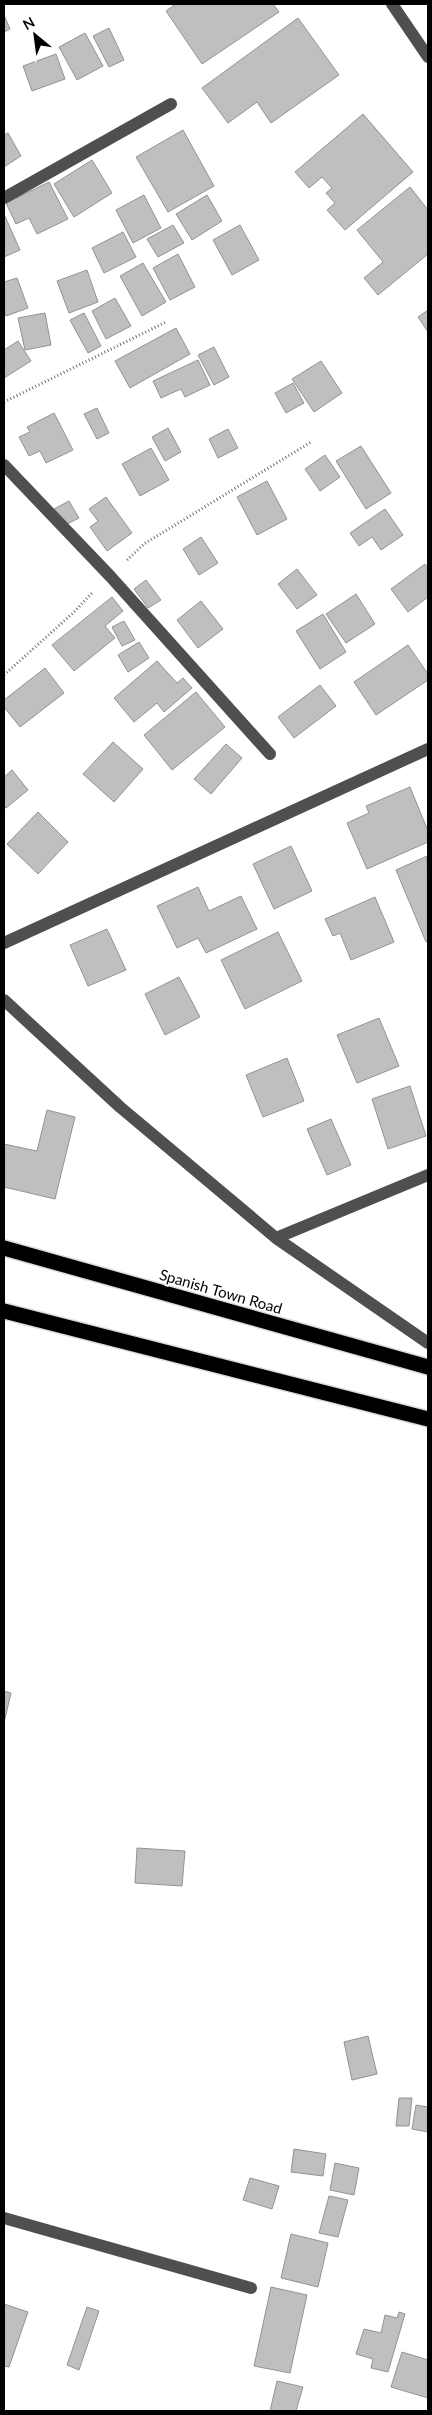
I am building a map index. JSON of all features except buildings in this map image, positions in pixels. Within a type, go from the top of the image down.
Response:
[{"type":"highway","name":"Spanish Town Road","points":[[4,1248],[428,1367]]},
{"type":"highway","points":[[4,1311],[428,1419]]},
{"type":"street","points":[[392,4],[428,57]]},
{"type":"street","points":[[4,198],[171,104]]},
{"type":"street","points":[[4,465],[110,576],[270,754]]},
{"type":"street","points":[[4,943],[428,748]]},
{"type":"street","points":[[4,1000],[120,1107],[276,1238],[428,1343]]},
{"type":"street","points":[[276,1238],[428,1174]]},
{"type":"street","points":[[4,2218],[251,2288]]},
{"type":"path","points":[[4,402],[166,322]]},
{"type":"path","points":[[4,674],[144,544],[311,442]]}]
